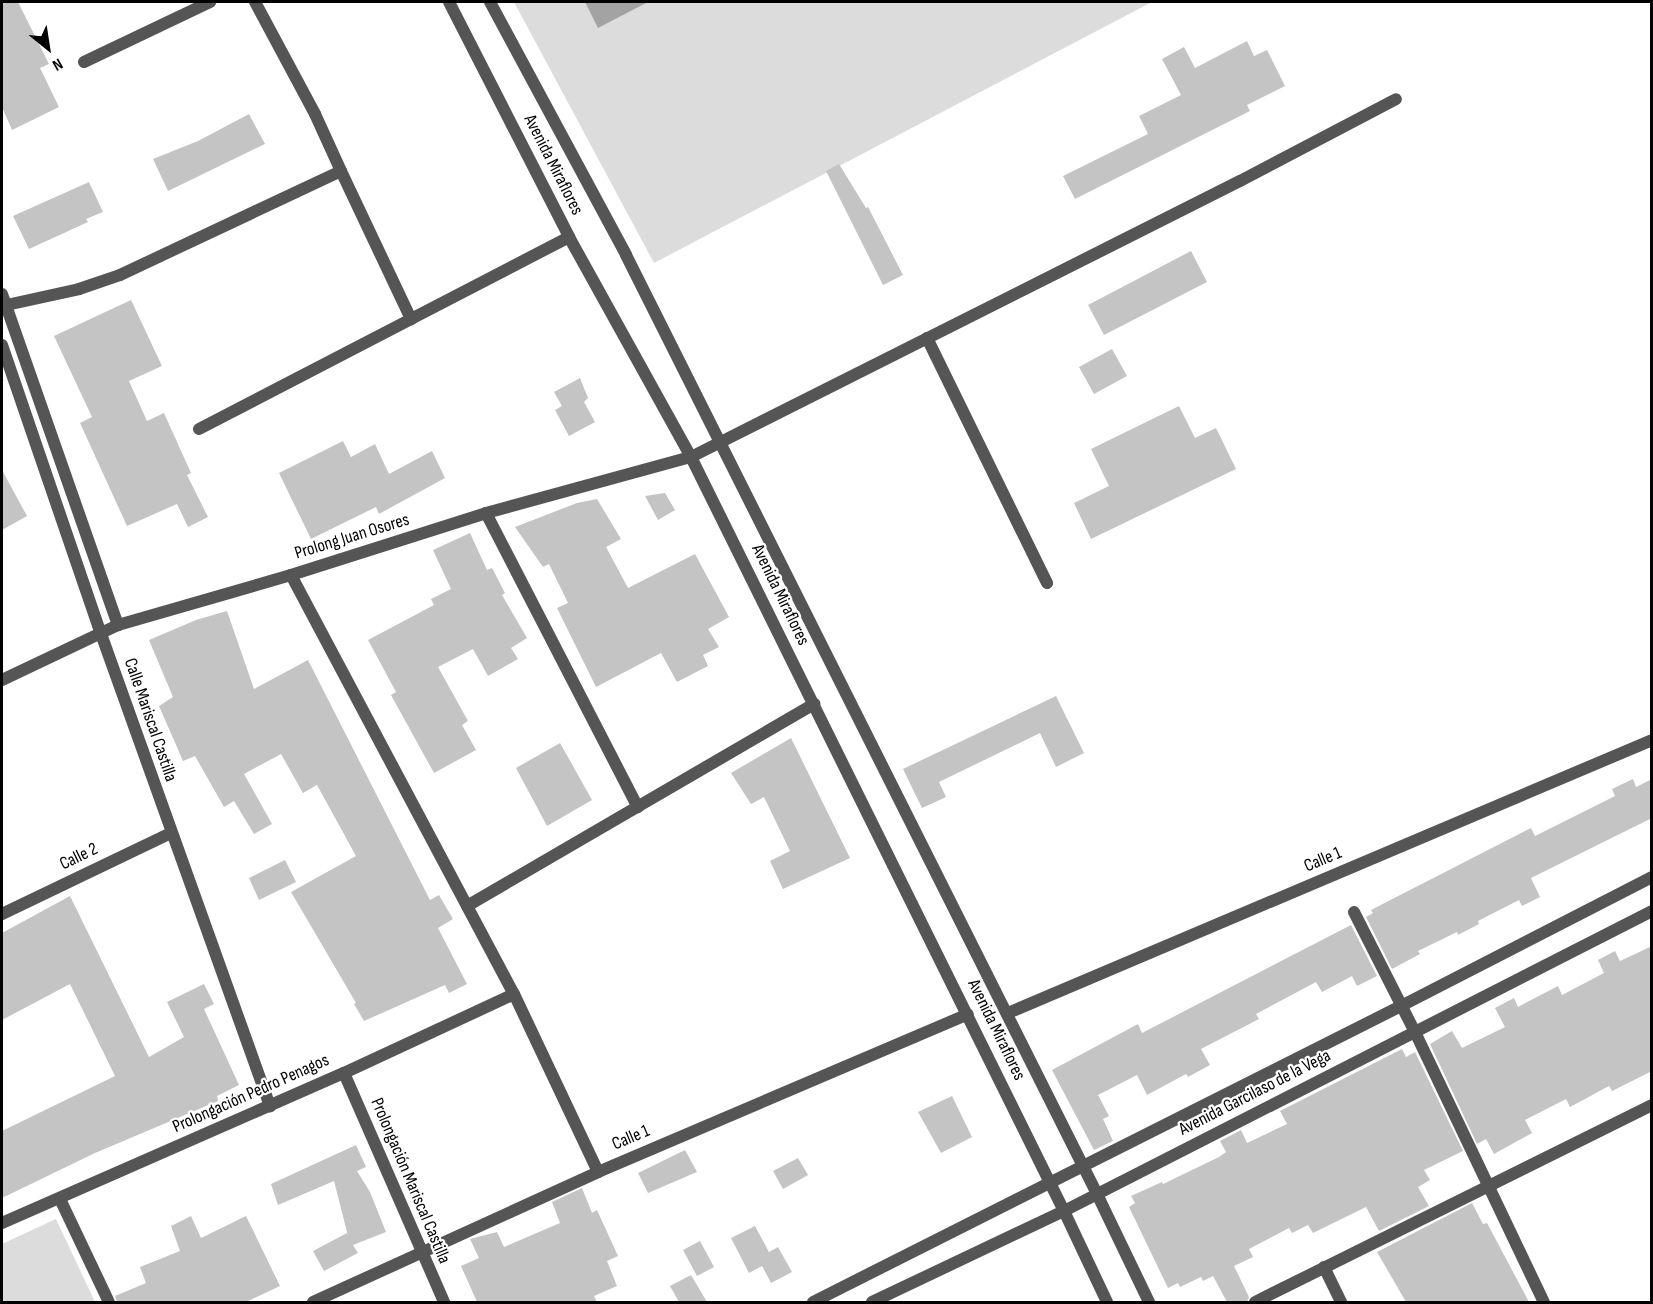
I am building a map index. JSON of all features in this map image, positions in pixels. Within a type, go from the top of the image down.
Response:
[{"type":"street","points":[[84,62],[210,2]]},
{"type":"street","points":[[255,2],[315,114],[411,319]]},
{"type":"street","name":"Avenida Miraflores","points":[[449,2],[569,237],[691,457],[968,1014],[1107,1302]]},
{"type":"street","name":"Avenida Miraflores","points":[[490,2],[626,255],[1008,1013],[1149,1302]]},
{"type":"street","name":"Prolong Juan Osores","points":[[2,680],[100,631],[118,625],[291,575],[486,513],[691,457],[1240,181],[1396,99]]},
{"type":"street","points":[[118,625],[3,302],[78,289],[120,274],[341,171]]},
{"type":"street","points":[[199,429],[569,237]]},
{"type":"street","points":[[927,338],[1047,583]]},
{"type":"street","name":"Calle Mariscal Castilla","points":[[2,345],[171,833],[270,1106]]},
{"type":"street","points":[[486,513],[638,807]]},
{"type":"street","points":[[291,575],[514,994],[598,1172]]},
{"type":"street","points":[[467,906],[814,705]]},
{"type":"street","name":"Calle 1","points":[[1008,1013],[1652,740]]},
{"type":"street","name":"Calle 2","points":[[2,914],[171,833]]},
{"type":"street","points":[[813,1302],[1652,877]]},
{"type":"street","name":"Avenida Garcilaso de la Vega","points":[[872,1302],[1064,1211],[1652,911]]},
{"type":"street","points":[[1354,912],[1415,1032],[1544,1302]]},
{"type":"street","name":"Prolongación Pedro Penagos","points":[[2,1223],[344,1073],[514,994]]},
{"type":"street","name":"Calle 1","points":[[313,1302],[598,1172],[968,1014]]},
{"type":"street","name":"Prolongación Mariscal Castilla","points":[[344,1073],[444,1302]]},
{"type":"street","points":[[1255,1302],[1652,1105]]},
{"type":"street","points":[[60,1199],[109,1302]]},
{"type":"street","points":[[1324,1267],[1341,1302]]},
{"type":"shaded area","points":[[514,2],[1152,2],[654,263]]},
{"type":"shaded area","points":[[585,2],[648,2],[598,28]]},
{"type":"shaded area","points":[[56,1219],[95,1302],[2,1302],[2,1244]]},
{"type":"building","points":[[2,2],[18,2],[49,64],[40,68],[59,107],[12,130],[2,107]]},
{"type":"building","points":[[1247,41],[1254,56],[1267,50],[1285,86],[1247,105],[1250,111],[1075,199],[1063,176],[1148,134],[1139,116],[1181,95],[1162,59],[1184,47],[1195,68]]},
{"type":"building","points":[[249,114],[265,144],[168,191],[153,159],[198,141]]},
{"type":"building","points":[[839,164],[866,208],[868,207],[903,275],[883,285],[826,171]]},
{"type":"building","points":[[89,182],[103,212],[86,219],[88,222],[29,249],[13,216]]},
{"type":"building","points":[[1191,251],[1207,282],[1104,335],[1088,305]]},
{"type":"building","points":[[131,300],[162,366],[129,381],[147,421],[164,413],[191,473],[187,475],[208,517],[188,527],[177,504],[127,526],[80,423],[92,417],[54,336]]},
{"type":"building","points":[[1112,349],[1127,376],[1094,394],[1079,367]]},
{"type":"building","points":[[580,378],[588,398],[584,402],[595,422],[569,436],[555,410],[562,406],[554,392]]},
{"type":"building","points":[[1179,406],[1195,438],[1216,428],[1236,469],[1091,539],[1074,503],[1109,486],[1091,449]]},
{"type":"building","points":[[343,441],[351,457],[375,444],[389,474],[432,451],[445,478],[379,514],[376,507],[311,539],[279,473]]},
{"type":"building","points":[[2,470],[27,516],[2,530]]},
{"type":"building","points":[[665,493],[675,510],[658,520],[645,496]]},
{"type":"building","points":[[597,499],[621,539],[606,547],[628,588],[695,554],[729,617],[708,629],[719,647],[703,655],[708,666],[677,682],[661,653],[596,687],[557,608],[568,603],[549,564],[543,567],[515,527],[577,503]]},
{"type":"building","points":[[470,533],[487,570],[492,568],[505,593],[502,595],[527,638],[511,648],[518,659],[488,676],[473,649],[438,667],[468,721],[462,725],[476,750],[434,773],[391,695],[396,692],[368,640],[434,605],[431,599],[451,589],[433,550]]},
{"type":"building","points":[[227,611],[254,689],[308,660],[430,900],[439,895],[453,919],[438,928],[467,984],[449,993],[445,985],[364,1021],[354,1004],[356,1003],[291,892],[356,856],[317,785],[303,793],[281,754],[244,774],[272,824],[254,834],[234,801],[224,807],[195,756],[183,761],[159,706],[173,697],[149,640],[196,620]]},
{"type":"building","points":[[1056,696],[1084,753],[1056,767],[1040,733],[939,782],[946,797],[922,808],[903,769]]},
{"type":"building","points":[[791,738],[850,858],[783,889],[770,861],[790,851],[764,797],[751,804],[731,773]]},
{"type":"building","points":[[560,743],[592,800],[547,826],[516,768]]},
{"type":"building","points":[[1633,779],[1636,787],[1652,779],[1652,818],[1531,878],[1540,897],[1522,906],[1519,900],[1478,921],[1479,924],[1458,935],[1457,932],[1418,951],[1420,954],[1392,969],[1366,917],[1373,913],[1371,910],[1531,828],[1535,836],[1615,796],[1612,789]]},
{"type":"building","points":[[285,860],[296,882],[259,900],[249,878]]},
{"type":"building","points":[[70,896],[149,1057],[184,1037],[167,1002],[204,984],[214,1004],[204,1009],[239,1085],[217,1096],[218,1101],[95,1153],[2,1198],[2,1131],[115,1076],[70,984],[2,1020],[2,933]]},
{"type":"building","points":[[1351,925],[1377,976],[1357,986],[1352,976],[1322,992],[1316,982],[1256,1014],[1259,1019],[1201,1049],[1210,1065],[1188,1077],[1186,1074],[1147,1095],[1137,1075],[1098,1095],[1109,1116],[1103,1119],[1113,1141],[1094,1150],[1052,1070],[1138,1024],[1142,1033]]},
{"type":"building","points":[[1652,946],[1652,1071],[1612,1091],[1609,1086],[1570,1107],[1566,1099],[1525,1120],[1532,1133],[1494,1154],[1486,1139],[1477,1144],[1430,1044],[1452,1031],[1462,1048],[1505,1027],[1495,1008],[1514,998],[1518,1007],[1558,986],[1562,995],[1604,973],[1598,960],[1615,951],[1620,961]]},
{"type":"building","points":[[1402,1049],[1406,1057],[1415,1052],[1463,1151],[1424,1170],[1430,1180],[1418,1187],[1429,1206],[1379,1231],[1366,1207],[1313,1233],[1308,1225],[1292,1233],[1289,1228],[1249,1249],[1253,1257],[1234,1266],[1249,1297],[1247,1302],[1227,1302],[1213,1276],[1203,1281],[1201,1277],[1180,1287],[1178,1283],[1168,1288],[1129,1207],[1135,1203],[1131,1196],[1162,1182],[1163,1184],[1219,1157],[1226,1152],[1220,1141],[1241,1130],[1247,1143],[1287,1124],[1280,1111]]},
{"type":"building","points":[[952,1096],[972,1137],[941,1153],[918,1112]]},
{"type":"building","points":[[356,1145],[366,1167],[357,1171],[370,1192],[386,1232],[353,1245],[358,1253],[324,1271],[313,1251],[347,1233],[348,1236],[334,1181],[278,1205],[271,1184]]},
{"type":"building","points":[[685,1150],[697,1172],[648,1193],[638,1173]]},
{"type":"building","points":[[798,1158],[808,1175],[783,1189],[773,1171]]},
{"type":"building","points":[[582,1188],[592,1213],[597,1210],[618,1256],[607,1261],[617,1286],[594,1296],[597,1302],[477,1302],[461,1266],[479,1258],[470,1239],[497,1232],[504,1247],[560,1223],[552,1202]]},
{"type":"building","points":[[1472,1203],[1483,1224],[1487,1223],[1529,1302],[1406,1302],[1377,1252]]},
{"type":"building","points":[[191,1216],[201,1238],[246,1216],[280,1286],[246,1302],[117,1302],[115,1296],[146,1283],[140,1267],[180,1251],[171,1226]]},
{"type":"building","points":[[755,1226],[769,1252],[778,1247],[792,1272],[771,1283],[762,1266],[749,1273],[731,1238]]},
{"type":"building","points":[[700,1241],[714,1267],[697,1276],[683,1250]]},
{"type":"building","points":[[691,1275],[707,1302],[679,1302],[670,1286]]}]
